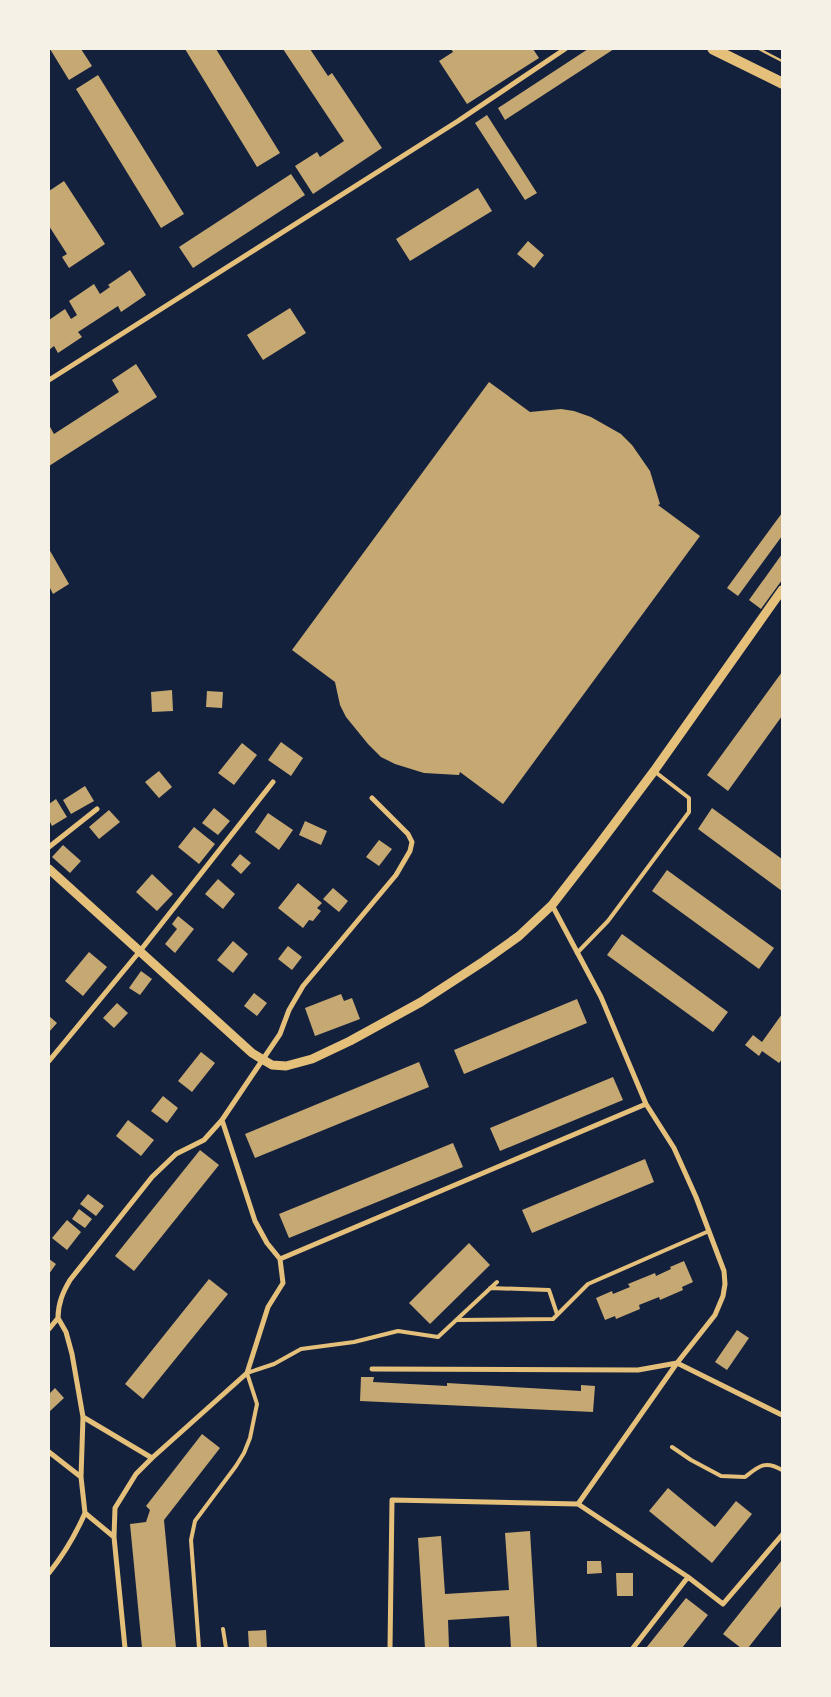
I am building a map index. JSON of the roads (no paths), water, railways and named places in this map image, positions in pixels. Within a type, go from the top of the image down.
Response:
[{"type":"highway","points":[[713,49],[782,83]]},
{"type":"street","points":[[49,380],[458,121],[564,49]]},
{"type":"street","points":[[49,869],[252,1053],[272,1065],[286,1066],[312,1059],[350,1041],[421,1002],[519,936],[552,906],[654,771],[782,590]]},
{"type":"street","points":[[49,1061],[140,951],[273,782]]},
{"type":"street","points":[[49,1574],[74,1538],[85,1513],[82,1478],[83,1418],[72,1354],[66,1332],[58,1318],[61,1299],[70,1280],[152,1176],[176,1154],[204,1140],[222,1120],[280,1034],[289,1010],[303,986],[396,875],[410,851],[412,842],[408,834],[372,798]]},
{"type":"street","points":[[49,847],[97,809]]},
{"type":"street","points":[[552,906],[601,997],[646,1104],[674,1148],[696,1197],[724,1271],[726,1284],[715,1315],[677,1363],[578,1504]]},
{"type":"street","points":[[280,1259],[646,1104]]},
{"type":"street","points":[[125,1648],[114,1537],[115,1508],[136,1474],[247,1373],[268,1307],[283,1283],[280,1259],[267,1243],[255,1221],[222,1120]]},
{"type":"street","points":[[49,1329],[58,1318]]},
{"type":"street","points":[[372,1369],[638,1370],[677,1363],[782,1415]]},
{"type":"street","points":[[83,1418],[152,1458]]},
{"type":"street","points":[[49,1452],[82,1478]]},
{"type":"street","points":[[390,1648],[392,1500],[578,1504],[688,1577],[723,1604],[782,1535]]},
{"type":"street","points":[[85,1513],[114,1537]]},
{"type":"street","points":[[633,1648],[688,1577]]},
{"type":"lane","points":[[577,953],[608,921],[689,812],[689,798],[654,771]]},
{"type":"lane","points":[[456,1320],[553,1319],[588,1284],[709,1231]]},
{"type":"lane","points":[[199,1648],[191,1540],[195,1521],[236,1466],[250,1438],[257,1404],[247,1373],[274,1364],[302,1349],[354,1342],[398,1331],[438,1337],[497,1282]]},
{"type":"lane","points":[[490,1288],[549,1290],[558,1314]]},
{"type":"lane","points":[[672,1447],[691,1460],[721,1476],[745,1477],[760,1465],[769,1465],[782,1470]]},
{"type":"lane","points":[[223,1630],[226,1648]]}]
